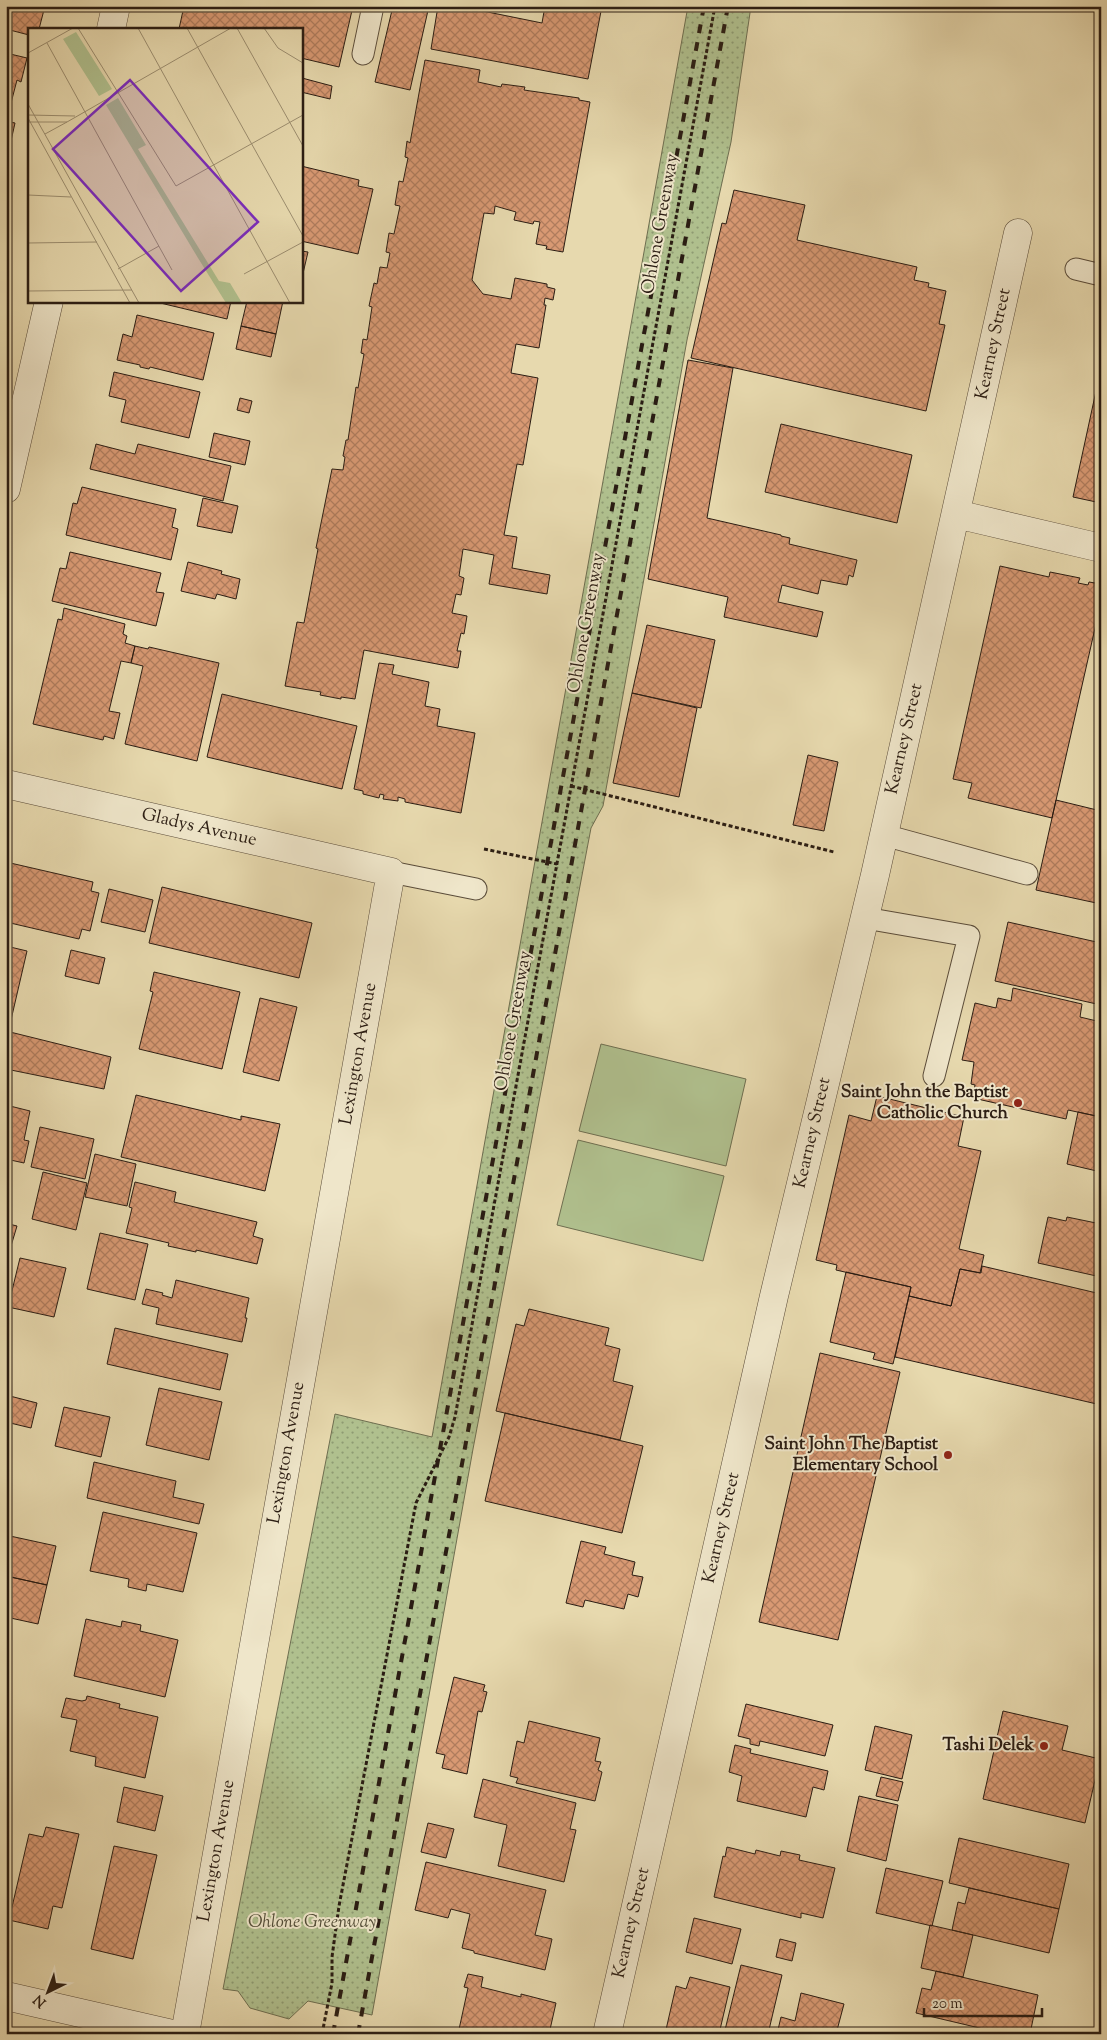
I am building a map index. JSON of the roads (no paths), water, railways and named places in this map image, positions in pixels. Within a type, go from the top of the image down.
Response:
[{"type":"street","points":[[111,28],[116,6]]},
{"type":"street","name":"Kearney Street","points":[[607,2034],[774,1296],[865,918],[1018,233]]},
{"type":"street","points":[[6,489],[49,302]]},
{"type":"street","points":[[956,514],[1101,548]]},
{"type":"street","name":"Gladys Avenue","points":[[6,784],[391,872]]},
{"type":"street","name":"Lexington Avenue","points":[[185,2034],[391,872]]},
{"type":"street","points":[[6,1996],[172,2034]]},
{"type":"lane","points":[[363,54],[373,6]]},
{"type":"lane","points":[[1076,269],[1101,275]]},
{"type":"lane","points":[[884,834],[1026,874]]},
{"type":"lane","points":[[391,872],[476,889]]},
{"type":"lane","points":[[865,918],[969,936],[934,1076]]},
{"type":"railway","points":[[333,2034],[704,6]]},
{"type":"railway","points":[[358,2034],[728,6]]},
{"type":"place","name":"Saint John the Baptist Catholic Church","points":[[1018,1103]]},
{"type":"place","name":"Saint John The Baptist Elementary School","points":[[948,1455]]},
{"type":"place","name":"Tashi Delek","points":[[1044,1746]]},
{"type":"park label","name":"Ohlone Greenway","points":[[312,1923]]}]
